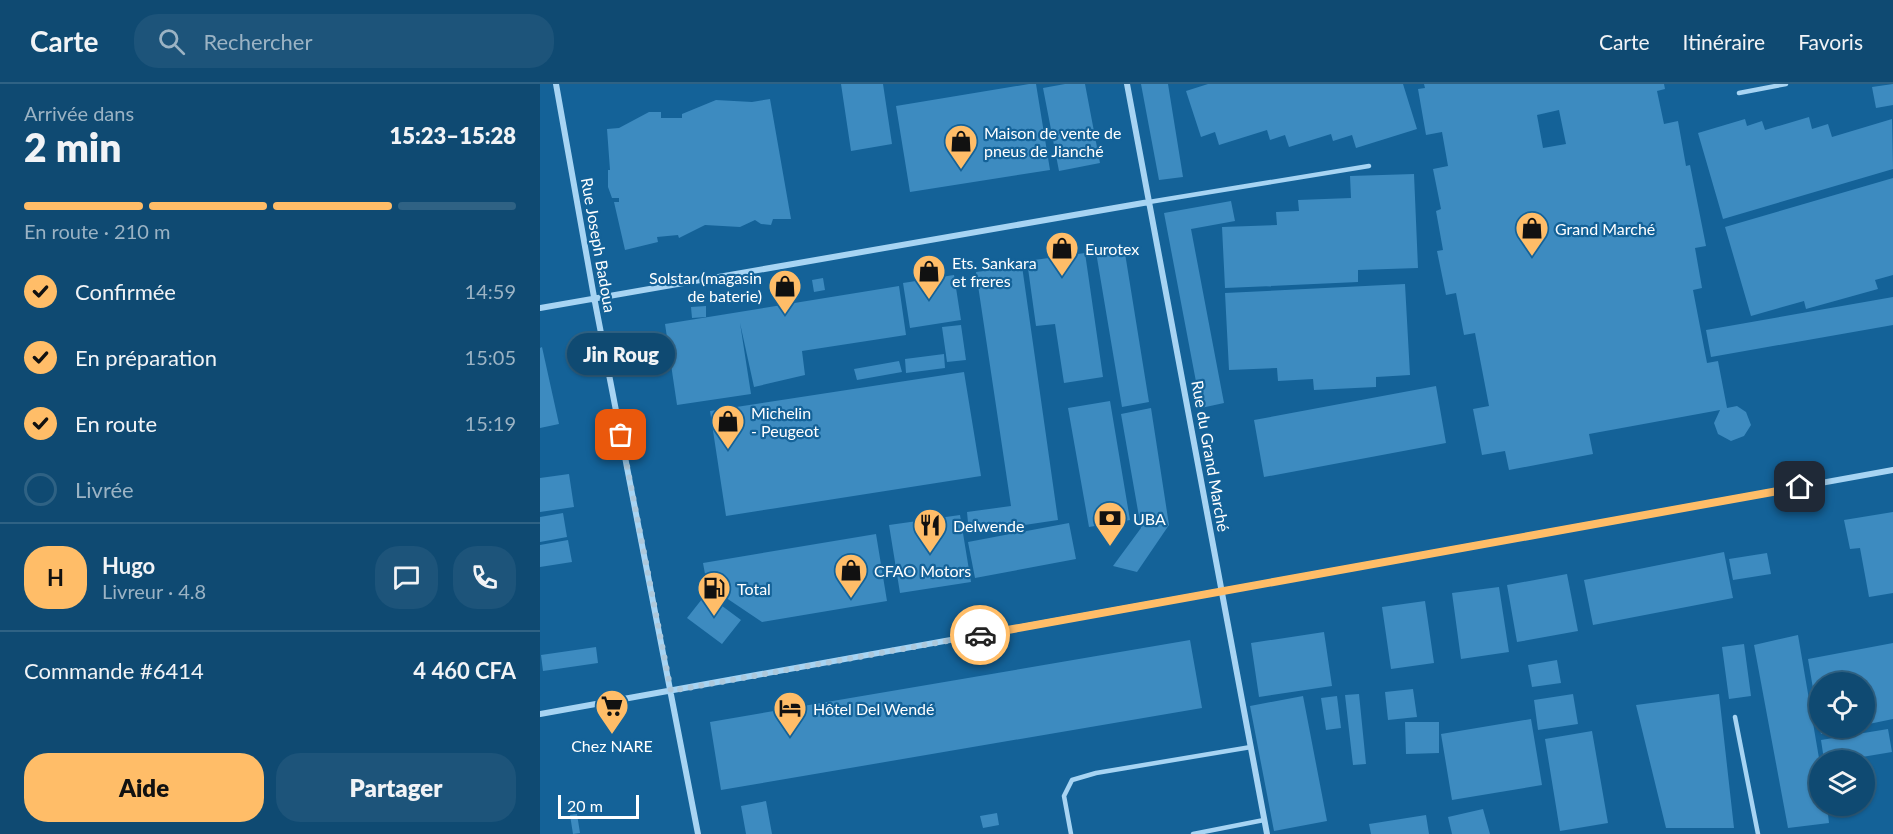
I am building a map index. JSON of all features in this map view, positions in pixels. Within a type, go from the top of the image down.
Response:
[{"type":"street","name":"Rue Joseph Badoua","points":[[556,84],[594,297],[698,834]]},
{"type":"street","name":"Rue du Grand Marché","points":[[1127,84],[1267,834]]},
{"type":"street","points":[[540,308],[1149,202]]},
{"type":"street","points":[[540,714],[1893,470]]},
{"type":"lane","points":[[1739,93],[1786,84]]},
{"type":"lane","points":[[1149,202],[1369,166]]},
{"type":"lane","points":[[1735,717],[1758,834]]},
{"type":"lane","points":[[1071,834],[1064,796],[1072,780],[1095,773],[1251,747]]},
{"type":"lane","points":[[1193,834],[1264,820]]},
{"type":"building","points":[[841,84],[883,84],[892,144],[851,151]]},
{"type":"building","points":[[1036,84],[1050,170],[910,192],[896,106]]},
{"type":"building","points":[[1065,84],[1085,84],[1100,163],[1059,171],[1043,88]]},
{"type":"building","points":[[1141,84],[1168,84],[1183,177],[1159,180]]},
{"type":"building","points":[[1208,84],[1403,84],[1417,129],[1356,148],[1352,135],[1333,141],[1331,134],[1289,147],[1285,135],[1270,140],[1267,130],[1219,145],[1215,132],[1201,137],[1186,91]]},
{"type":"building","points":[[1424,84],[1664,84],[1665,89],[1657,91],[1664,124],[1678,121],[1686,166],[1690,165],[1706,246],[1695,248],[1702,288],[1693,290],[1707,363],[1718,361],[1727,408],[1737,406],[1746,412],[1751,425],[1744,436],[1731,441],[1718,434],[1714,423],[1720,410],[1589,434],[1593,454],[1509,470],[1505,451],[1482,455],[1473,409],[1489,406],[1475,333],[1464,335],[1456,293],[1446,295],[1437,251],[1443,250],[1436,211],[1441,209],[1433,169],[1448,166],[1442,132],[1426,135],[1418,89],[1425,88]],"holes":[[[1559,110],[1566,144],[1543,148],[1537,115]]]},
{"type":"building","points":[[1893,84],[1893,105],[1876,108],[1872,87]]},
{"type":"building","points":[[770,99],[791,219],[773,219],[771,225],[761,224],[755,220],[740,227],[705,225],[679,238],[678,235],[657,237],[658,242],[625,250],[614,202],[619,202],[619,198],[612,198],[608,187],[608,170],[610,170],[607,129],[619,128],[649,112],[661,112],[661,118],[682,118],[682,114],[716,100],[752,102]]},
{"type":"building","points":[[1809,117],[1812,129],[1828,124],[1832,137],[1892,119],[1893,169],[1723,219],[1698,133],[1745,119],[1747,126],[1762,121],[1765,130]]},
{"type":"building","points":[[1414,174],[1418,268],[1358,270],[1358,282],[1225,288],[1222,227],[1277,225],[1276,212],[1299,211],[1298,200],[1351,198],[1350,176]]},
{"type":"building","points":[[1893,178],[1893,275],[1875,280],[1878,289],[1806,309],[1804,301],[1751,316],[1725,227]]},
{"type":"building","points":[[1231,201],[1235,221],[1191,229],[1224,403],[1201,408],[1164,213]]},
{"type":"building","points":[[1124,247],[1149,402],[1122,407],[1096,252]]},
{"type":"building","points":[[1085,253],[1103,377],[1064,383],[1055,324],[1036,326],[1027,261]]},
{"type":"building","points":[[1022,266],[1058,520],[969,533],[967,512],[1011,506],[976,272]]},
{"type":"building","points":[[954,275],[961,320],[910,328],[903,283]]},
{"type":"building","points":[[823,278],[825,290],[814,292],[812,280]]},
{"type":"building","points":[[1405,284],[1410,375],[1376,377],[1376,387],[1314,390],[1313,379],[1278,381],[1277,368],[1229,370],[1225,293]]},
{"type":"building","points":[[899,286],[906,335],[802,351],[805,375],[754,387],[740,323],[751,394],[677,405],[665,324]]},
{"type":"building","points":[[1893,297],[1893,325],[1711,357],[1706,330]]},
{"type":"building","points":[[706,306],[706,317],[692,318],[691,307]]},
{"type":"building","points":[[961,325],[966,360],[947,362],[942,327]]},
{"type":"building","points":[[542,347],[559,424],[540,428],[540,348]]},
{"type":"building","points":[[944,354],[945,368],[906,373],[905,359]]},
{"type":"building","points":[[899,361],[902,372],[857,380],[854,369]]},
{"type":"building","points":[[964,372],[981,476],[726,516],[710,411]]},
{"type":"building","points":[[1436,386],[1446,443],[1264,477],[1254,420]]},
{"type":"building","points":[[1110,401],[1130,520],[1089,527],[1068,408]]},
{"type":"building","points":[[1151,408],[1169,525],[1137,572],[1113,566],[1141,528],[1121,414]]},
{"type":"building","points":[[569,474],[574,507],[540,512],[540,478]]},
{"type":"building","points":[[1893,512],[1893,593],[1869,597],[1860,548],[1850,549],[1844,520]]},
{"type":"building","points":[[563,513],[567,537],[540,542],[540,517]]},
{"type":"building","name":"Delwende","points":[[960,515],[971,582],[900,593],[889,525]]},
{"type":"building","points":[[1069,523],[1076,559],[975,578],[968,542]]},
{"type":"building","points":[[876,534],[887,601],[762,622],[707,585],[703,563]]},
{"type":"building","points":[[568,540],[572,562],[540,567],[540,545]]},
{"type":"building","points":[[1724,552],[1733,598],[1593,625],[1584,580]]},
{"type":"building","points":[[1767,553],[1771,574],[1733,580],[1729,559]]},
{"type":"building","points":[[1567,574],[1578,631],[1517,642],[1507,585]]},
{"type":"building","points":[[1499,587],[1509,652],[1461,659],[1452,593]]},
{"type":"building","points":[[706,594],[741,620],[722,644],[687,618]]},
{"type":"building","points":[[1425,601],[1434,663],[1391,669],[1382,607]]},
{"type":"building","points":[[1324,632],[1332,686],[1259,697],[1251,643]]},
{"type":"building","points":[[1798,635],[1809,700],[1809,738],[1816,738],[1818,750],[1809,750],[1809,816],[1828,816],[1829,823],[1788,828],[1754,645]]},
{"type":"building","points":[[1190,640],[1202,708],[721,790],[710,722]]},
{"type":"building","points":[[1893,643],[1893,719],[1875,723],[1875,672],[1810,672],[1808,659]]},
{"type":"building","points":[[1744,644],[1751,696],[1729,699],[1722,647]]},
{"type":"building","points":[[596,647],[598,663],[543,671],[541,655]]},
{"type":"building","points":[[1557,660],[1561,683],[1532,687],[1528,665]]},
{"type":"building","points":[[1413,689],[1417,717],[1388,720],[1385,692]]},
{"type":"building","points":[[1359,694],[1366,764],[1353,765],[1345,695]]},
{"type":"building","points":[[1573,694],[1578,724],[1538,730],[1534,700]]},
{"type":"building","points":[[1719,694],[1734,828],[1666,828],[1636,705]]},
{"type":"building","points":[[1303,696],[1327,821],[1274,831],[1250,706]]},
{"type":"building","points":[[1337,696],[1341,728],[1326,730],[1321,698]]},
{"type":"building","points":[[1531,719],[1542,785],[1452,800],[1441,734]]},
{"type":"building","points":[[1405,722],[1439,722],[1439,753],[1406,754]]},
{"type":"building","points":[[1888,729],[1892,752],[1875,755],[1875,750],[1822,750],[1821,740],[1875,738],[1875,731]]},
{"type":"building","points":[[1592,731],[1608,823],[1560,831],[1545,739]]},
{"type":"building","points":[[766,801],[772,834],[746,834],[741,806]]},
{"type":"building","points":[[1483,809],[1490,834],[1452,834],[1448,817]]},
{"type":"building","points":[[997,813],[999,825],[983,828],[980,816]]},
{"type":"building","points":[[577,814],[580,833],[573,834],[570,815]]},
{"type":"building","points":[[1426,815],[1429,834],[1371,834],[1369,824]]},
{"type":"way so far","points":[[621,435],[671,691],[980,635]]},
{"type":"place","name":"Maison de vente de pneus de Jianché","points":[[961,170]]},
{"type":"place","name":"Grand Marché","points":[[1532,257]]},
{"type":"place","name":"Eurotex","points":[[1062,277]]},
{"type":"place","name":"Ets. Sankara et freres","points":[[929,300]]},
{"type":"place","name":"Solstar (magasin de baterie)","points":[[785,315]]},
{"type":"place","name":"Jin Roug","points":[[621,435]]},
{"type":"place","name":"Michelin - Peugeot","points":[[728,450]]},
{"type":"place","name":"UBA","points":[[1110,547]]},
{"type":"place","name":"Delwende","points":[[930,554]]},
{"type":"place","name":"CFAO Motors","points":[[851,599]]},
{"type":"place","name":"Total","points":[[714,617]]},
{"type":"place","name":"Chez NARE","points":[[612,735]]},
{"type":"place","name":"Hôtel Del Wendé","points":[[790,737]]},
{"type":"route","points":[[980,635],[1800,487]]}]
